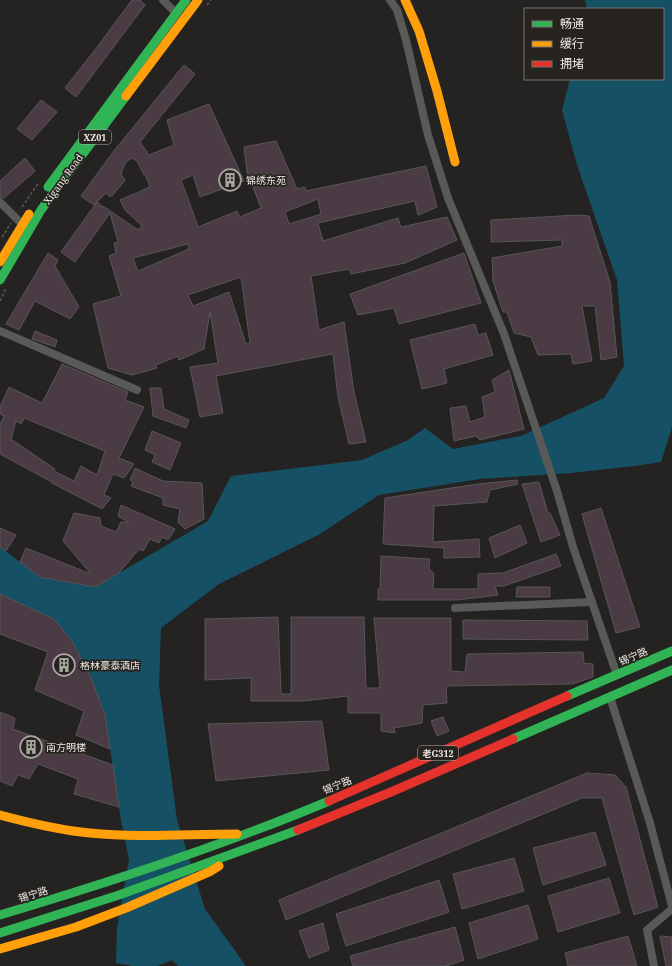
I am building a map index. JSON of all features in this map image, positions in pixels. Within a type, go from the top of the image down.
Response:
[{"type":"main road","name":"Xigang Road","points":[[0,262],[22,224],[55,177],[186,0]]},
{"type":"main road","name":"Xigang Road","points":[[0,280],[41,210],[198,0]]},
{"type":"main road","points":[[405,0],[419,31],[437,91],[455,162]]},
{"type":"main road","name":"锡宁路","points":[[0,915],[109,882],[245,834],[353,791],[468,739],[672,651]]},
{"type":"main road","name":"老G312","points":[[208,868],[247,849],[304,828],[391,792],[672,670]]},
{"type":"main road","points":[[0,815],[69,830],[107,834],[151,836],[245,834]]},
{"type":"main road","points":[[0,933],[208,868]]},
{"type":"main road","points":[[0,949],[76,927],[126,908],[208,868]]},
{"type":"street","points":[[163,0],[176,13]]},
{"type":"street","points":[[390,0],[397,10],[406,40],[428,135],[448,198],[504,334],[557,491],[573,547],[617,675]]},
{"type":"street","points":[[0,202],[22,224]]},
{"type":"street","points":[[0,331],[137,390]]},
{"type":"street","points":[[455,608],[592,602]]},
{"type":"street","points":[[610,696],[650,823],[672,906]]},
{"type":"street","points":[[654,966],[647,930],[672,910]]},
{"type":"path","points":[[206,6],[211,0]]},
{"type":"path","points":[[0,301],[8,286]]},
{"type":"water","points":[[585,0],[672,0],[672,427],[661,462],[571,473],[480,479],[379,495],[320,534],[219,584],[161,628],[159,685],[177,820],[205,909],[246,966],[178,966],[172,960],[157,966],[133,966],[116,963],[117,928],[129,859],[121,821],[105,715],[91,678],[73,643],[54,619],[0,594],[0,547],[40,577],[95,587],[208,521],[231,476],[362,460],[408,440],[425,428],[453,449],[521,436],[604,398],[624,366],[617,280],[577,165],[562,110],[570,80],[664,80],[664,8],[587,8]]},
{"type":"building","points":[[132,0],[140,0],[145,5],[76,97],[65,88]]},
{"type":"building","points":[[184,65],[195,74],[140,142],[149,155],[174,145],[167,120],[209,104],[244,181],[200,197],[193,175],[181,180],[198,227],[237,211],[240,217],[261,208],[250,179],[248,180],[244,147],[276,141],[297,189],[305,187],[306,191],[426,166],[437,207],[418,215],[415,201],[318,223],[323,241],[398,218],[401,227],[447,217],[457,240],[405,263],[351,274],[349,269],[311,276],[319,330],[344,322],[354,392],[366,442],[349,444],[338,397],[333,354],[216,376],[223,413],[200,417],[190,367],[218,363],[210,312],[204,349],[179,360],[178,356],[156,365],[157,368],[132,375],[108,368],[93,304],[121,296],[109,256],[116,253],[114,243],[118,242],[110,213],[75,262],[61,252],[97,202],[94,205],[81,196],[113,152]],"holes":[[[131,158],[137,161],[144,175],[145,174],[150,187],[120,200],[125,210],[142,226],[138,230],[103,206],[101,207],[101,205],[97,202],[106,193],[109,196],[112,196],[125,180],[121,174],[125,163]],[[318,199],[321,214],[289,224],[285,212]],[[188,244],[189,249],[138,271],[133,258]],[[241,277],[250,343],[246,344],[229,292],[193,306],[188,295]]]},
{"type":"building","points":[[41,100],[57,112],[32,140],[17,129]]},
{"type":"building","points":[[25,158],[35,171],[4,198],[0,197],[0,181]]},
{"type":"building","points":[[578,215],[589,216],[610,282],[617,357],[601,360],[595,306],[582,306],[592,361],[573,364],[571,354],[538,355],[531,337],[514,333],[507,312],[503,312],[493,281],[492,258],[562,246],[562,240],[491,242],[491,220]]},
{"type":"building","points":[[48,253],[58,260],[55,266],[79,307],[70,319],[35,301],[19,330],[6,324]]},
{"type":"building","points":[[464,253],[481,303],[399,324],[394,308],[358,315],[350,294]]},
{"type":"building","points":[[475,324],[478,335],[486,333],[493,355],[444,369],[447,383],[422,389],[410,340]]},
{"type":"building","points":[[35,331],[57,340],[55,347],[32,339]]},
{"type":"building","points":[[62,364],[128,392],[125,400],[144,407],[119,458],[134,464],[124,478],[113,474],[104,495],[111,498],[102,509],[0,454],[0,425],[4,416],[0,414],[0,407],[9,387],[42,403]],"holes":[[[24,418],[105,451],[97,475],[81,466],[74,481],[54,471],[55,469],[11,439],[16,421],[21,424]]]},
{"type":"building","points":[[509,370],[524,429],[480,440],[476,436],[454,441],[450,408],[466,406],[470,422],[485,417],[482,397],[495,392],[492,380]]},
{"type":"building","points":[[150,388],[161,388],[164,409],[189,420],[186,428],[153,416]]},
{"type":"building","points":[[152,431],[181,443],[170,470],[152,462],[155,455],[145,450]]},
{"type":"building","points":[[135,468],[163,481],[202,483],[204,519],[185,529],[178,522],[180,509],[163,505],[163,498],[131,486],[133,482],[130,480]]},
{"type":"building","points":[[517,480],[518,484],[490,490],[487,502],[434,506],[433,542],[479,539],[480,557],[444,558],[444,548],[383,544],[385,498],[478,484]]},
{"type":"building","points":[[539,482],[548,513],[550,513],[560,535],[541,542],[522,484]]},
{"type":"building","points":[[121,505],[175,529],[168,540],[162,537],[159,543],[150,539],[143,551],[139,549],[119,573],[95,587],[40,577],[20,562],[26,548],[91,574],[63,541],[74,513],[100,518],[101,526],[116,532],[121,522],[129,523],[118,516]]},
{"type":"building","points":[[601,508],[640,627],[616,633],[582,514]]},
{"type":"building","points":[[520,525],[527,543],[495,558],[489,538]]},
{"type":"building","points":[[0,528],[16,535],[6,551],[0,547]]},
{"type":"building","points":[[556,554],[561,566],[504,586],[495,586],[498,595],[457,600],[378,600],[378,589],[380,589],[381,556],[430,559],[429,568],[434,574],[433,589],[478,589],[478,574],[503,573]]},
{"type":"building","points":[[517,587],[550,587],[550,597],[516,597]]},
{"type":"building","name":"格林豪泰酒店","points":[[0,594],[54,619],[73,643],[91,678],[105,715],[110,749],[76,735],[84,711],[35,690],[48,652],[0,634]]},
{"type":"building","points":[[278,617],[281,694],[291,694],[291,617],[364,617],[366,688],[380,688],[374,618],[451,618],[451,671],[465,672],[467,654],[583,652],[584,663],[593,664],[593,677],[572,684],[446,686],[447,703],[423,705],[422,723],[394,728],[395,733],[381,731],[381,713],[348,713],[348,696],[303,701],[251,701],[251,678],[205,680],[205,619]]},
{"type":"building","points":[[463,620],[587,621],[588,640],[463,639]]},
{"type":"building","name":"南方明楼","points":[[0,712],[15,718],[13,729],[113,765],[119,807],[74,794],[78,779],[38,764],[29,779],[18,775],[12,786],[0,781]]},
{"type":"building","points":[[443,717],[449,731],[437,736],[431,721]]},
{"type":"building","points":[[322,721],[329,770],[216,781],[208,724]]},
{"type":"building","points":[[587,773],[615,775],[626,787],[658,907],[634,915],[602,798],[582,798],[286,920],[279,900]]},
{"type":"building","points":[[595,832],[606,865],[543,885],[533,848]]},
{"type":"building","points":[[514,858],[524,891],[462,909],[453,874]]},
{"type":"building","points":[[609,878],[620,913],[558,932],[548,896]]},
{"type":"building","points":[[439,880],[449,912],[346,946],[336,914]]},
{"type":"building","points":[[528,905],[538,939],[478,959],[469,923]]},
{"type":"building","points":[[323,923],[329,950],[309,958],[299,931]]},
{"type":"building","points":[[455,927],[464,960],[446,966],[353,966],[350,956]]},
{"type":"building","points":[[628,936],[637,966],[568,966],[565,953]]},
{"type":"building","points":[[660,936],[672,937],[672,966],[666,966]]},
{"type":"traffic: fast","points":[[48,187],[186,0]]},
{"type":"traffic: fast","points":[[0,280],[41,210],[126,96]]},
{"type":"traffic: fast","points":[[567,696],[672,651]]},
{"type":"traffic: fast","points":[[513,739],[672,670]]},
{"type":"traffic: fast","points":[[0,915],[83,890],[207,848],[329,801]]},
{"type":"traffic: fast","points":[[0,933],[119,895],[298,830]]},
{"type":"traffic: slow","points":[[126,96],[198,0]]},
{"type":"traffic: slow","points":[[405,0],[419,31],[437,91],[455,162]]},
{"type":"traffic: slow","points":[[0,262],[29,214]]},
{"type":"traffic: slow","points":[[0,815],[78,832],[145,836],[237,834]]},
{"type":"traffic: slow","points":[[0,949],[76,927],[126,908],[211,871],[219,866]]},
{"type":"traffic: jam","points":[[329,801],[567,696]]},
{"type":"traffic: jam","points":[[298,830],[391,792],[513,739]]},
{"type":"place","name":"锦绣东苑","points":[[230,180]]},
{"type":"place","name":"格林豪泰酒店","points":[[64,665]]},
{"type":"place","name":"南方明楼","points":[[31,747]]}]
